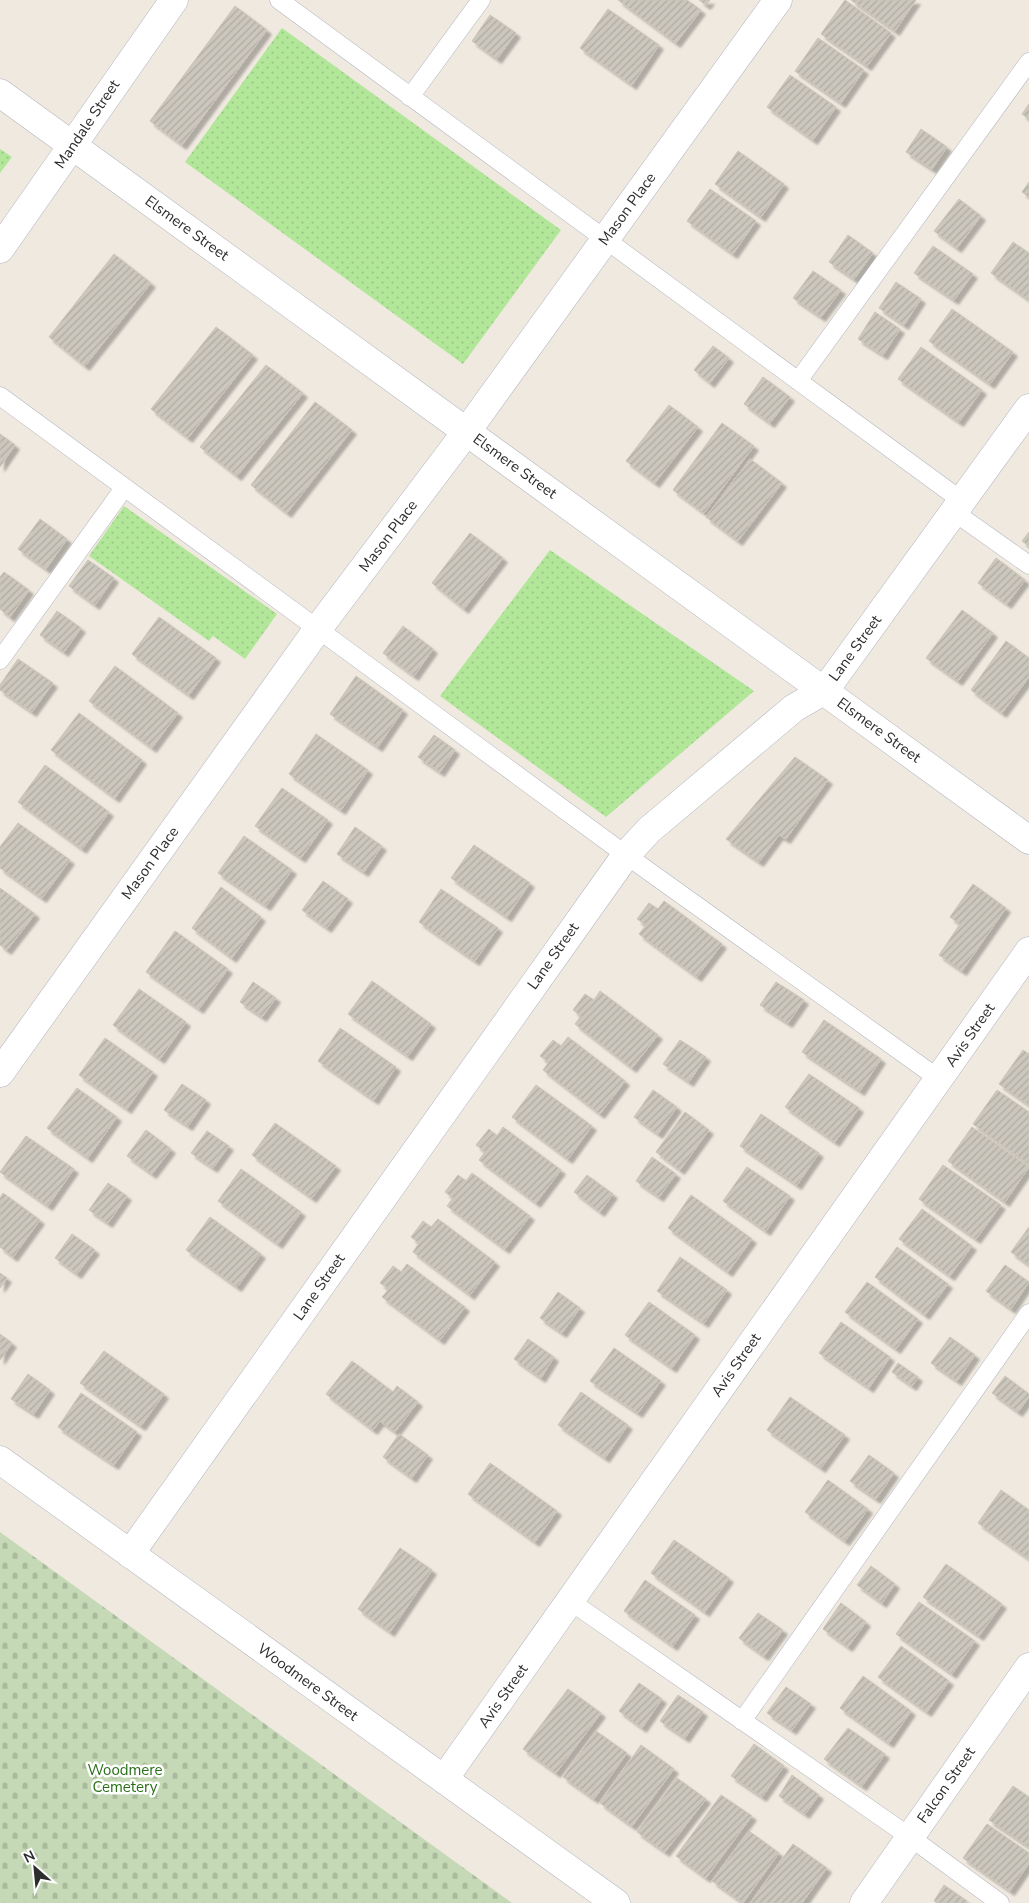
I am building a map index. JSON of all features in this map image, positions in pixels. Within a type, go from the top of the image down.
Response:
[{"type":"street","name":"Mandale Street","points":[[0,249],[174,0]]},
{"type":"street","name":"Mason Place","points":[[0,1073],[317,630],[466,431],[778,0]]},
{"type":"street","name":"Elsmere Street","points":[[0,93],[825,690],[1029,840]]},
{"type":"street","name":"Lane Street","points":[[130,1554],[626,855],[649,830],[794,708],[825,690],[1029,408]]},
{"type":"street","name":"Avis Street","points":[[444,1780],[1029,951]]},
{"type":"street","name":"Woodmere Street","points":[[0,1460],[616,1903]]},
{"type":"street","name":"Falcon Street","points":[[864,1903],[1029,1666]]},
{"type":"lane","points":[[279,0],[798,382],[958,506],[1029,565]]},
{"type":"lane","points":[[410,97],[481,0]]},
{"type":"lane","points":[[798,382],[1029,62]]},
{"type":"lane","points":[[0,396],[626,855],[939,1079]]},
{"type":"lane","points":[[0,660],[124,488]]},
{"type":"lane","points":[[742,1721],[1029,1313]]},
{"type":"lane","points":[[570,1601],[910,1837],[1000,1903]]},
{"type":"green space","points":[[282,28],[561,230],[463,364],[185,162]]},
{"type":"green space","points":[[0,149],[12,157],[0,173]]},
{"type":"green space","points":[[124,506],[277,614],[245,659],[213,636],[209,641],[89,556]]},
{"type":"green space","points":[[550,550],[754,691],[606,817],[440,696]]},
{"type":"green space","name":"Woodmere Cemetery","points":[[0,1532],[512,1903],[0,1903]]},
{"type":"building","points":[[618,0],[687,0],[701,10],[676,43]]},
{"type":"building","points":[[699,0],[710,0],[706,5]]},
{"type":"building","points":[[845,0],[891,33],[867,66],[821,34]]},
{"type":"building","points":[[851,0],[916,0],[895,31]]},
{"type":"building","points":[[235,6],[267,30],[182,145],[150,121]]},
{"type":"building","points":[[608,9],[659,45],[632,85],[580,48]]},
{"type":"building","points":[[490,15],[516,33],[497,59],[472,41]]},
{"type":"building","points":[[818,38],[864,70],[841,103],[795,71]]},
{"type":"building","points":[[790,75],[836,107],[813,140],[767,107]]},
{"type":"building","points":[[1029,104],[1029,119],[1022,114]]},
{"type":"building","points":[[921,129],[947,147],[932,169],[906,152]]},
{"type":"building","points":[[738,151],[784,184],[761,217],[715,184]]},
{"type":"building","points":[[1029,182],[1029,197],[1022,192]]},
{"type":"building","points":[[710,189],[756,221],[733,254],[687,221]]},
{"type":"building","points":[[959,199],[981,216],[957,248],[934,231]]},
{"type":"building","points":[[848,235],[873,253],[854,279],[829,262]]},
{"type":"building","points":[[1013,242],[1029,253],[1029,300],[991,273]]},
{"type":"building","points":[[933,246],[973,274],[954,300],[914,273]]},
{"type":"building","points":[[114,254],[151,283],[85,366],[49,337]]},
{"type":"building","points":[[813,271],[841,290],[821,317],[793,298]]},
{"type":"building","points":[[896,282],[921,299],[904,325],[879,308]]},
{"type":"building","points":[[952,309],[1013,352],[990,384],[929,341]]},
{"type":"building","points":[[875,312],[900,329],[883,355],[858,339]]},
{"type":"building","points":[[216,327],[253,355],[188,438],[151,409]]},
{"type":"building","points":[[713,346],[729,358],[710,383],[694,370]]},
{"type":"building","points":[[921,347],[982,390],[959,422],[898,379]]},
{"type":"building","points":[[266,365],[303,393],[237,476],[200,447]]},
{"type":"building","points":[[763,377],[790,397],[770,423],[744,404]]},
{"type":"building","points":[[315,402],[352,430],[287,513],[251,485]]},
{"type":"building","points":[[669,405],[698,427],[655,483],[626,461]]},
{"type":"building","points":[[722,423],[754,446],[704,513],[673,490]]},
{"type":"building","points":[[0,434],[15,445],[0,467]]},
{"type":"building","points":[[750,459],[782,483],[738,541],[706,517]]},
{"type":"building","points":[[40,519],[67,539],[46,569],[18,549]]},
{"type":"building","points":[[1029,532],[1029,546],[1022,541]]},
{"type":"building","points":[[470,533],[503,558],[464,609],[432,583]]},
{"type":"building","points":[[996,558],[1025,580],[1007,604],[978,583]]},
{"type":"building","points":[[88,560],[114,578],[95,605],[69,586]]},
{"type":"building","points":[[4,572],[29,590],[10,617],[0,609],[0,577]]},
{"type":"building","points":[[962,610],[993,633],[958,681],[926,658]]},
{"type":"building","points":[[57,611],[81,628],[64,652],[40,635]]},
{"type":"building","points":[[159,617],[216,658],[189,695],[132,654]]},
{"type":"building","points":[[403,626],[433,649],[414,676],[383,653]]},
{"type":"building","points":[[1006,641],[1029,658],[1029,677],[1002,713],[971,690]]},
{"type":"building","points":[[18,659],[53,683],[32,712],[0,690],[0,685]]},
{"type":"building","points":[[115,666],[178,713],[152,748],[89,701]]},
{"type":"building","points":[[356,676],[403,710],[378,747],[330,714]]},
{"type":"building","points":[[79,713],[142,760],[115,798],[51,750]]},
{"type":"building","points":[[316,734],[368,770],[341,810],[289,774]]},
{"type":"building","points":[[434,735],[455,750],[440,772],[418,757]]},
{"type":"building","points":[[795,757],[828,780],[786,839],[779,835],[759,862],[726,839]]},
{"type":"building","points":[[45,765],[109,812],[82,849],[18,802]]},
{"type":"building","points":[[282,788],[328,820],[301,858],[255,826]]},
{"type":"building","points":[[18,823],[70,860],[42,898],[0,868],[0,847]]},
{"type":"building","points":[[355,827],[382,846],[364,872],[337,854]]},
{"type":"building","points":[[244,836],[292,870],[266,906],[218,873]]},
{"type":"building","points":[[474,845],[530,883],[507,917],[451,878]]},
{"type":"building","points":[[323,881],[348,899],[327,928],[302,910]]},
{"type":"building","points":[[973,884],[1006,908],[962,971],[939,955],[960,924],[950,917]]},
{"type":"building","points":[[221,887],[261,917],[232,958],[192,928]]},
{"type":"building","points":[[0,888],[35,914],[7,950],[0,945]]},
{"type":"building","points":[[441,889],[498,928],[475,961],[419,922]]},
{"type":"building","points":[[664,901],[722,944],[697,977],[639,934],[646,925],[637,919],[649,903],[658,909]]},
{"type":"building","points":[[175,931],[228,969],[199,1009],[146,972]]},
{"type":"building","points":[[372,981],[431,1024],[408,1056],[348,1014]]},
{"type":"building","points":[[253,982],[276,998],[262,1017],[240,1002]]},
{"type":"building","points":[[776,982],[804,1000],[788,1023],[760,1005]]},
{"type":"building","points":[[139,989],[186,1022],[160,1059],[113,1025]]},
{"type":"building","points":[[600,991],[658,1035],[632,1068],[575,1024],[581,1016],[573,1010],[585,994],[594,1000]]},
{"type":"building","points":[[824,1020],[881,1059],[860,1091],[802,1052]]},
{"type":"building","points":[[340,1028],[396,1067],[374,1100],[318,1061]]},
{"type":"building","points":[[568,1037],[625,1081],[600,1114],[543,1070],[549,1062],[540,1056],[553,1040],[561,1046]]},
{"type":"building","points":[[105,1038],[153,1072],[127,1109],[79,1075]]},
{"type":"building","points":[[680,1040],[706,1057],[689,1082],[663,1064]]},
{"type":"building","points":[[1023,1050],[1029,1054],[1029,1105],[999,1084]]},
{"type":"building","points":[[809,1074],[859,1108],[835,1142],[785,1107]]},
{"type":"building","points":[[182,1084],[206,1100],[188,1126],[164,1110]]},
{"type":"building","points":[[536,1085],[592,1126],[568,1159],[512,1117]]},
{"type":"building","points":[[77,1088],[117,1117],[88,1158],[47,1128]]},
{"type":"building","points":[[653,1090],[677,1107],[658,1134],[634,1117]]},
{"type":"building","points":[[997,1090],[1029,1112],[1029,1164],[973,1124]]},
{"type":"building","points":[[685,1112],[709,1130],[680,1170],[656,1152]]},
{"type":"building","points":[[761,1114],[819,1153],[797,1185],[740,1146]]},
{"type":"building","points":[[275,1123],[336,1166],[312,1198],[252,1155]]},
{"type":"building","points":[[503,1127],[561,1170],[536,1203],[479,1160],[485,1152],[476,1145],[489,1129],[497,1136]]},
{"type":"building","points":[[972,1127],[1029,1167],[1005,1202],[948,1161]]},
{"type":"building","points":[[146,1130],[171,1149],[152,1174],[127,1156]]},
{"type":"building","points":[[207,1131],[229,1146],[213,1168],[191,1153]]},
{"type":"building","points":[[26,1136],[74,1169],[48,1206],[0,1172]]},
{"type":"building","points":[[652,1157],[676,1174],[659,1197],[636,1181]]},
{"type":"building","points":[[943,1165],[1001,1205],[976,1239],[919,1199]]},
{"type":"building","points":[[747,1167],[790,1196],[766,1231],[723,1201]]},
{"type":"building","points":[[241,1169],[301,1212],[278,1244],[218,1201]]},
{"type":"building","points":[[472,1173],[530,1216],[505,1249],[447,1206],[453,1198],[445,1192],[458,1175],[466,1181]]},
{"type":"building","points":[[587,1175],[613,1194],[600,1212],[574,1192]]},
{"type":"building","points":[[108,1183],[127,1196],[108,1223],[89,1210]]},
{"type":"building","points":[[3,1193],[40,1220],[13,1257],[0,1247],[0,1198]]},
{"type":"building","points":[[691,1195],[752,1239],[728,1272],[668,1228]]},
{"type":"building","points":[[922,1209],[972,1246],[950,1276],[899,1239]]},
{"type":"building","points":[[210,1217],[261,1254],[237,1287],[186,1250]]},
{"type":"building","points":[[438,1219],[495,1262],[470,1295],[413,1252],[419,1243],[411,1237],[423,1221],[431,1227]]},
{"type":"building","points":[[1029,1227],[1029,1265],[1011,1252]]},
{"type":"building","points":[[72,1234],[95,1250],[77,1274],[55,1258]]},
{"type":"building","points":[[897,1247],[948,1284],[925,1315],[875,1277]]},
{"type":"building","points":[[680,1257],[727,1290],[704,1323],[657,1291]]},
{"type":"building","points":[[407,1264],[465,1307],[440,1340],[382,1297],[389,1289],[380,1283],[393,1266],[401,1272]]},
{"type":"building","points":[[1005,1265],[1029,1282],[1011,1309],[986,1291]]},
{"type":"building","points":[[0,1273],[7,1278],[0,1288]]},
{"type":"building","points":[[867,1282],[918,1319],[896,1349],[845,1312]]},
{"type":"building","points":[[558,1292],[580,1308],[562,1333],[540,1318]]},
{"type":"building","points":[[649,1302],[695,1335],[672,1368],[625,1335]]},
{"type":"building","points":[[841,1322],[890,1357],[869,1388],[819,1353]]},
{"type":"building","points":[[0,1334],[12,1343],[0,1360]]},
{"type":"building","points":[[950,1337],[975,1355],[957,1381],[931,1363]]},
{"type":"building","points":[[528,1339],[554,1357],[541,1378],[514,1359]]},
{"type":"building","points":[[614,1348],[661,1381],[638,1413],[590,1381]]},
{"type":"building","points":[[104,1351],[164,1394],[141,1426],[80,1383]]},
{"type":"building","points":[[352,1361],[393,1392],[397,1386],[418,1402],[395,1432],[380,1421],[373,1430],[326,1394]]},
{"type":"building","points":[[898,1363],[918,1377],[912,1386],[892,1372]]},
{"type":"building","points":[[28,1374],[50,1390],[34,1414],[11,1399]]},
{"type":"building","points":[[1005,1376],[1029,1394],[1029,1397],[1018,1412],[992,1393]]},
{"type":"building","points":[[581,1392],[628,1425],[605,1458],[558,1425]]},
{"type":"building","points":[[81,1393],[137,1432],[114,1465],[58,1427]]},
{"type":"building","points":[[790,1397],[845,1435],[821,1468],[767,1430]]},
{"type":"building","points":[[399,1434],[428,1455],[412,1478],[383,1457]]},
{"type":"building","points":[[869,1455],[894,1473],[876,1499],[850,1481]]},
{"type":"building","points":[[490,1463],[557,1511],[535,1542],[468,1494]]},
{"type":"building","points":[[828,1480],[868,1509],[845,1541],[805,1512]]},
{"type":"building","points":[[1001,1490],[1029,1510],[1029,1559],[978,1523]]},
{"type":"building","points":[[674,1540],[729,1578],[705,1612],[651,1573]]},
{"type":"building","points":[[400,1548],[432,1570],[390,1632],[358,1609]]},
{"type":"building","points":[[946,1564],[1002,1604],[979,1636],[923,1597]]},
{"type":"building","points":[[871,1566],[895,1584],[882,1603],[857,1585]]},
{"type":"building","points":[[645,1580],[695,1615],[673,1646],[624,1611]]},
{"type":"building","points":[[919,1602],[975,1641],[952,1674],[896,1634]]},
{"type":"building","points":[[841,1603],[866,1622],[848,1647],[823,1629]]},
{"type":"building","points":[[758,1613],[783,1630],[764,1656],[739,1638]]},
{"type":"building","points":[[901,1646],[949,1681],[927,1712],[878,1677]]},
{"type":"building","points":[[863,1676],[911,1711],[889,1743],[840,1708]]},
{"type":"building","points":[[639,1683],[662,1699],[642,1728],[619,1711]]},
{"type":"building","points":[[786,1687],[811,1704],[792,1730],[767,1713]]},
{"type":"building","points":[[568,1689],[601,1713],[556,1773],[523,1749]]},
{"type":"building","points":[[678,1695],[703,1712],[685,1738],[660,1721]]},
{"type":"building","points":[[848,1728],[885,1754],[862,1786],[824,1759]]},
{"type":"building","points":[[596,1731],[627,1753],[594,1799],[563,1777]]},
{"type":"building","points":[[754,1744],[784,1766],[762,1797],[731,1776]]},
{"type":"building","points":[[641,1745],[674,1769],[632,1826],[600,1803]]},
{"type":"building","points":[[792,1775],[819,1795],[805,1814],[779,1796]]},
{"type":"building","points":[[677,1778],[706,1799],[665,1852],[637,1832]]},
{"type":"building","points":[[1013,1786],[1029,1797],[1029,1847],[989,1820]]},
{"type":"building","points":[[721,1795],[752,1816],[706,1878],[676,1856]]},
{"type":"building","points":[[987,1824],[1029,1853],[1029,1863],[1010,1891],[963,1858]]},
{"type":"building","points":[[749,1831],[779,1853],[743,1903],[712,1881]]},
{"type":"building","points":[[793,1844],[827,1868],[802,1903],[750,1903]]},
{"type":"building","points":[[944,1885],[967,1901],[966,1903],[937,1903],[934,1901]]}]
